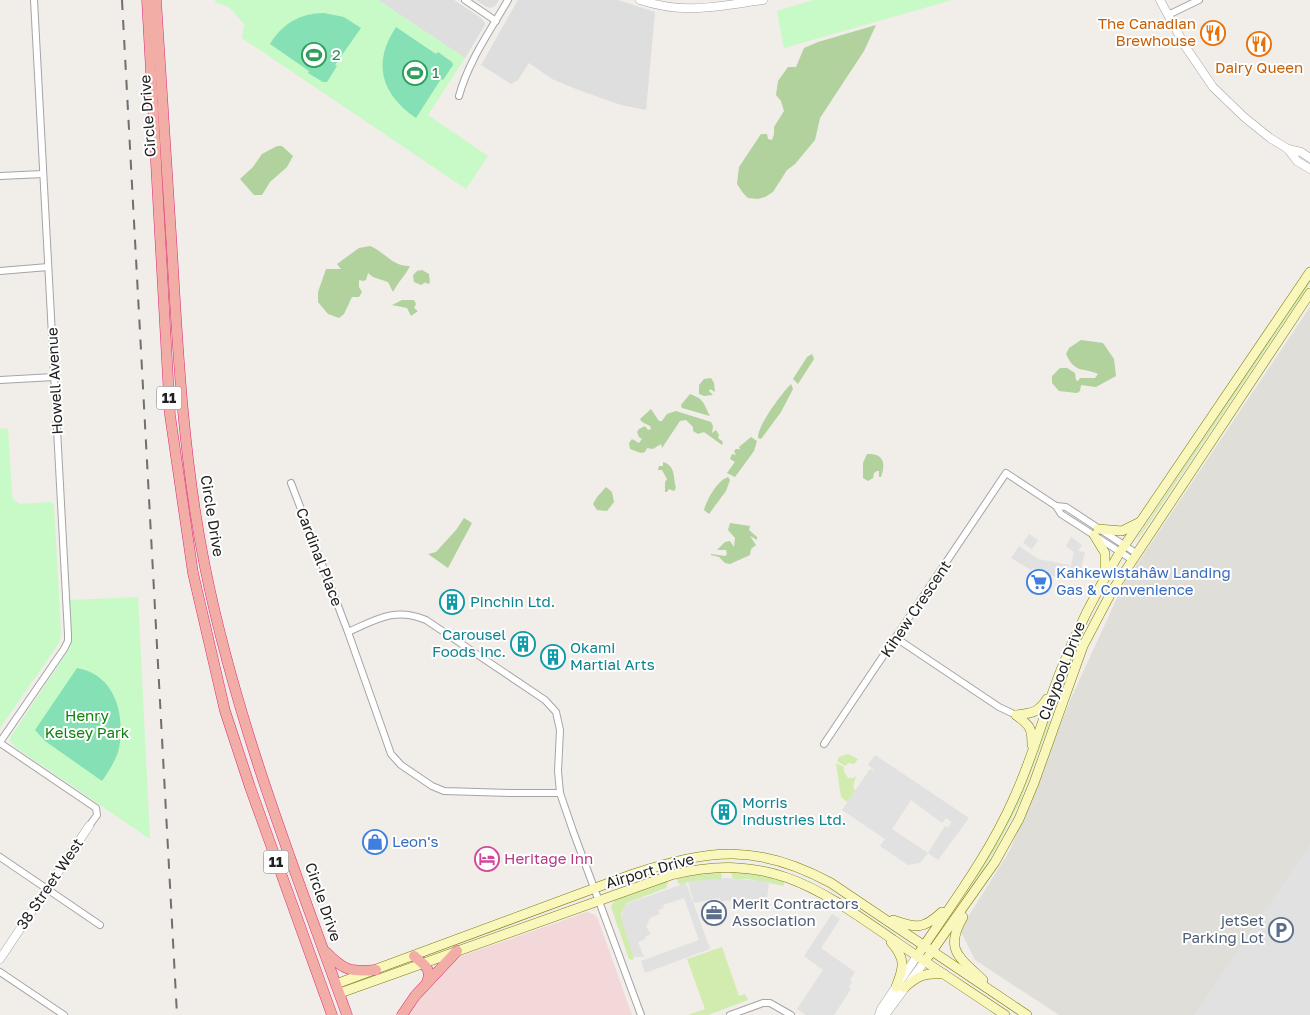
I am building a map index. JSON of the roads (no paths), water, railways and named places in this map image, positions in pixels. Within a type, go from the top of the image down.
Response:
[{"type":"highway","name":"Circle Drive","points":[[147,0],[170,414],[192,573],[225,711],[253,796],[332,1015]]},
{"type":"highway","name":"Circle Drive","points":[[156,0],[180,383],[194,507],[216,614],[236,694],[265,786],[347,1015]]},
{"type":"highway","points":[[303,937],[328,984],[337,989],[334,998],[340,1015]]},
{"type":"highway","points":[[321,942],[326,952],[341,966],[357,971],[376,970]]},
{"type":"highway","points":[[402,1015],[412,1000],[458,951]]},
{"type":"highway","points":[[414,956],[429,971],[427,984]]},
{"type":"main road","name":"Claypool Drive","points":[[921,958],[924,945],[1004,820],[1018,790],[1081,621],[1104,579],[1310,272]]},
{"type":"main road","name":"Claypool Drive","points":[[921,958],[932,951],[973,894],[995,862],[1019,819],[1034,783],[1083,646],[1112,591],[1133,556],[1310,293]]},
{"type":"main road","points":[[1104,579],[1106,555],[1096,532],[1122,531],[1142,520]]},
{"type":"main road","points":[[1016,715],[1032,713],[1040,709],[1054,690]]},
{"type":"main road","points":[[1016,715],[1029,725],[1032,730],[1032,751]]},
{"type":"main road","name":"Airport Drive","points":[[337,989],[376,970],[593,888],[684,859],[713,854],[748,855],[778,860],[812,873],[841,889],[1027,1015]]},
{"type":"main road","name":"Airport Drive","points":[[337,989],[423,963],[671,875],[719,867],[748,868],[775,873],[803,883],[832,898],[1005,1015]]},
{"type":"main road","points":[[883,917],[921,926],[936,918],[959,893]]},
{"type":"main road","points":[[973,894],[953,937],[953,944],[959,957],[1001,998]]},
{"type":"main road","points":[[876,928],[897,948],[902,957],[903,965],[900,988]]},
{"type":"main road","points":[[900,988],[917,977],[929,974],[944,974]]},
{"type":"street","name":"Howell Avenue","points":[[0,742],[68,642],[34,0]]},
{"type":"street","points":[[465,0],[496,21]]},
{"type":"street","points":[[459,96],[463,80],[508,0]]},
{"type":"street","points":[[640,0],[692,9],[763,0]]},
{"type":"street","points":[[1160,0],[1188,52],[1213,87],[1244,117],[1270,138],[1288,149],[1301,152],[1310,158]]},
{"type":"street","points":[[1168,15],[1199,0]]},
{"type":"street","points":[[1288,149],[1297,160],[1310,169]]},
{"type":"street","points":[[0,176],[43,174]]},
{"type":"street","points":[[0,271],[48,267]]},
{"type":"street","points":[[0,380],[54,377]]},
{"type":"street","name":"Kihew Crescent","points":[[824,744],[1006,473],[1056,506],[1066,507],[1096,532]]},
{"type":"street","name":"Cardinal Place","points":[[291,483],[348,632],[391,754],[400,765],[432,786],[444,790],[560,793]]},
{"type":"street","points":[[1096,532],[1133,556]]},
{"type":"street","points":[[348,632],[389,616],[401,613],[413,615],[426,620],[545,700],[556,712],[560,730],[558,771],[560,793],[593,888],[641,1015]]},
{"type":"street","points":[[896,638],[999,707],[1016,715]]},
{"type":"street","name":"38 Street West","points":[[0,742],[96,808],[97,815],[0,959]]},
{"type":"street","points":[[0,857],[100,925]]},
{"type":"street","points":[[885,1015],[900,988],[921,958]]},
{"type":"street","points":[[0,972],[64,1015]]},
{"type":"street","points":[[880,1015],[880,1010],[900,988]]},
{"type":"street","points":[[730,1015],[763,1003],[770,1003],[791,1015]]},
{"type":"railway","points":[[122,0],[177,1015]]},
{"type":"place","name":"The Canadian Brewhouse","points":[[1213,33]]},
{"type":"place","name":"Dairy Queen","points":[[1259,44]]},
{"type":"place","name":"2","points":[[314,55]]},
{"type":"place","name":"1","points":[[415,73]]},
{"type":"place","name":"Kahkewistahâw Landing Gas & Convenience","points":[[1039,582]]},
{"type":"place","name":"Pinchin Ltd.","points":[[452,602]]},
{"type":"place","name":"Carousel Foods Inc.","points":[[523,644]]},
{"type":"place","name":"Okami Martial Arts","points":[[553,657]]},
{"type":"place","name":"Morris Industries Ltd.","points":[[724,812]]},
{"type":"place","name":"Leon's","points":[[375,842]]},
{"type":"place","name":"Heritage Inn","points":[[487,859]]},
{"type":"place","name":"Merit Contractors Association","points":[[714,913]]},
{"type":"place","name":"jetSet Parking Lot","points":[[1281,930]]},
{"type":"park label","name":"Henry Kelsey Park","points":[[87,724]]}]
